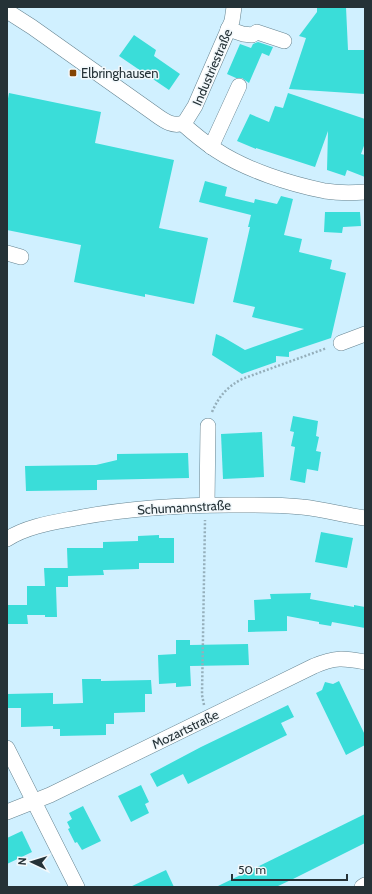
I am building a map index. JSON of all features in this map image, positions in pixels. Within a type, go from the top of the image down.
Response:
[{"type":"street","name":"Industriestraße","points":[[183,124],[190,117],[195,106],[232,21],[234,7]]},
{"type":"street","points":[[7,11],[152,112],[170,123],[176,125],[183,124],[211,146],[240,163],[276,177],[326,191],[344,193],[365,192]]},
{"type":"street","points":[[228,29],[243,34],[252,35],[257,32],[284,41]]},
{"type":"street","points":[[211,146],[239,86]]},
{"type":"street","points":[[341,343],[365,334]]},
{"type":"street","points":[[207,505],[208,426]]},
{"type":"street","name":"Schumannstraße","points":[[7,539],[30,528],[64,520],[108,512],[157,507],[266,504],[303,507],[365,518]]},
{"type":"street","name":"Mozartstraße","points":[[7,812],[50,795],[324,662],[340,658],[365,662]]},
{"type":"street","points":[[7,748],[77,887]]},
{"type":"path","points":[[208,426],[214,407],[222,395],[230,386],[242,378],[341,343]]},
{"type":"path","points":[[207,505],[204,535],[202,695],[207,719]]},
{"type":"building","points":[[317,7],[346,7],[348,50],[365,50],[365,94],[289,89],[306,38],[299,36],[317,12]]},
{"type":"building","points":[[134,35],[156,50],[154,56],[180,74],[169,90],[119,56]]},
{"type":"building","points":[[258,42],[273,47],[269,56],[262,53],[249,83],[242,78],[236,78],[227,74],[240,44],[251,48],[253,44]]},
{"type":"building","points":[[9,93],[101,112],[95,143],[174,160],[159,228],[208,238],[194,304],[145,294],[145,297],[74,282],[81,245],[7,230],[7,104]]},
{"type":"building","points":[[288,93],[365,119],[365,143],[361,154],[365,155],[365,177],[347,170],[345,176],[327,170],[328,131],[315,167],[256,149],[237,141],[250,114],[269,122],[275,106],[283,108]]},
{"type":"building","points":[[205,181],[227,187],[225,196],[254,203],[255,199],[277,204],[281,196],[293,199],[284,235],[302,239],[299,252],[332,260],[330,269],[346,273],[331,338],[289,352],[289,357],[276,356],[276,362],[242,374],[212,355],[216,334],[245,350],[304,329],[252,317],[255,307],[233,302],[250,227],[248,227],[251,215],[199,202]]},
{"type":"building","points":[[325,212],[360,212],[361,226],[343,227],[342,233],[324,232]]},
{"type":"building","points":[[293,416],[318,421],[316,436],[319,437],[316,451],[321,452],[318,471],[307,469],[305,483],[290,480],[295,447],[291,446],[294,432],[290,431]]},
{"type":"building","points":[[262,432],[264,477],[223,479],[221,434]]},
{"type":"building","points":[[188,453],[189,478],[97,480],[97,490],[26,491],[25,466],[96,465],[117,460],[117,454]]},
{"type":"building","points":[[321,532],[353,538],[347,568],[315,562]]},
{"type":"building","points":[[159,535],[159,538],[174,538],[174,563],[139,563],[139,569],[103,570],[104,575],[68,576],[67,548],[103,548],[103,542],[138,541],[138,536]]},
{"type":"building","points":[[44,568],[68,568],[68,587],[56,587],[57,617],[27,615],[28,624],[7,624],[7,605],[27,605],[27,586],[45,586]]},
{"type":"building","points":[[311,593],[310,599],[354,607],[354,605],[365,607],[365,628],[332,622],[331,626],[319,624],[319,622],[287,616],[287,631],[248,632],[248,620],[255,620],[254,600],[271,599],[270,594]]},
{"type":"building","points":[[176,640],[190,640],[190,645],[248,644],[249,665],[190,666],[191,686],[176,687],[176,683],[159,684],[158,655],[176,654]]},
{"type":"building","points":[[82,679],[101,679],[101,681],[151,680],[152,694],[145,694],[145,712],[114,713],[114,724],[106,724],[106,735],[60,736],[60,729],[53,729],[53,726],[21,727],[21,708],[7,708],[7,694],[53,693],[53,704],[83,703]]},
{"type":"building","points":[[339,681],[365,735],[365,745],[346,755],[316,693],[322,690],[325,682],[333,684]]},
{"type":"building","points":[[288,705],[294,717],[281,723],[287,735],[188,784],[183,774],[157,787],[150,774],[201,747]]},
{"type":"building","points":[[141,785],[149,802],[145,804],[149,813],[131,822],[118,796]]},
{"type":"building","points":[[83,806],[101,841],[82,850],[77,842],[75,843],[68,829],[70,828],[67,822],[72,819],[69,813]]},
{"type":"building","points":[[365,814],[365,843],[293,879],[276,887],[216,887]]},
{"type":"building","points":[[22,831],[32,852],[7,864],[7,838]]},
{"type":"building","points":[[166,870],[174,887],[130,887]]},
{"type":"place","name":"Elbringhausen","points":[[73,73]]}]
